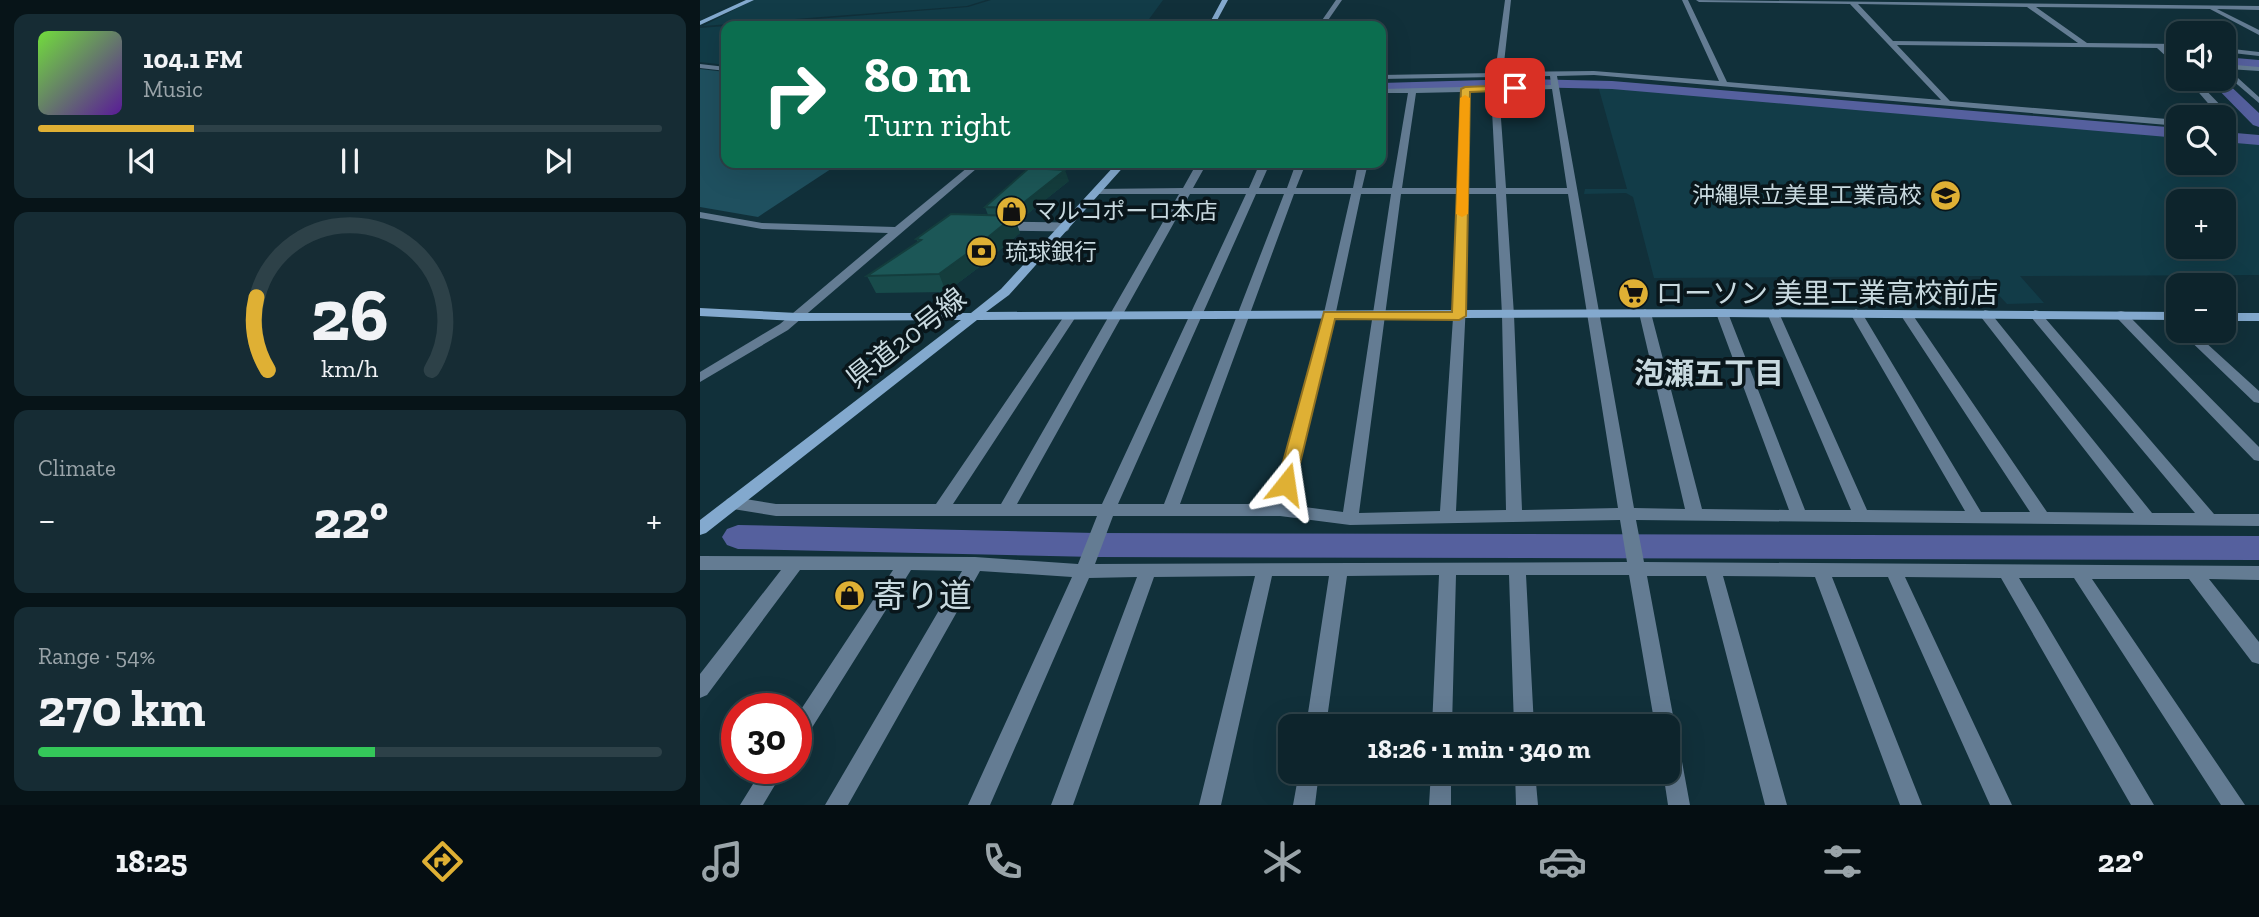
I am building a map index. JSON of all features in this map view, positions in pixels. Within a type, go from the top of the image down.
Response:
[{"type":"street","points":[[700,23],[751,0]]},
{"type":"street","points":[[1214,21],[1225,0]]},
{"type":"street","points":[[1324,21],[1339,0]]},
{"type":"street","points":[[1499,73],[1508,0]]},
{"type":"street","points":[[1685,0],[1724,83]]},
{"type":"street","points":[[1699,0],[2259,8]]},
{"type":"street","points":[[2022,0],[2084,44]]},
{"type":"street","points":[[2193,0],[2259,33]]},
{"type":"street","points":[[1852,1],[1946,101]]},
{"type":"street","points":[[1893,43],[2166,46]]},
{"type":"street","points":[[2159,46],[2166,53]]},
{"type":"street","points":[[2236,51],[2259,54]]},
{"type":"street","points":[[700,66],[721,68]]},
{"type":"street","points":[[2236,69],[2259,69]]},
{"type":"street","points":[[1386,77],[1499,73],[1554,80]]},
{"type":"street","points":[[1386,91],[1495,89],[1594,73],[2166,122]]},
{"type":"street","points":[[2236,75],[2259,88]]},
{"type":"street","points":[[2236,79],[2259,101]]},
{"type":"street","points":[[1554,80],[1663,714]]},
{"type":"street","points":[[1448,518],[1459,316],[1465,89]]},
{"type":"street","points":[[1495,89],[1514,517]]},
{"type":"street","points":[[1350,519],[1377,315],[1412,90]]},
{"type":"street","points":[[2202,91],[2216,105]]},
{"type":"street","points":[[700,378],[797,317],[972,168]]},
{"type":"street","name":"県道20号線","points":[[700,529],[1005,292],[1118,168]]},
{"type":"street","points":[[1006,510],[1199,168]]},
{"type":"street","points":[[979,805],[1108,508],[1263,168]]},
{"type":"street","points":[[1169,511],[1299,168]]},
{"type":"street","points":[[1280,510],[1329,315],[1362,168]]},
{"type":"street","points":[[1098,191],[1573,191]]},
{"type":"street","points":[[700,215],[762,226],[898,230]]},
{"type":"street","points":[[700,312],[797,317],[1856,313],[2035,314],[2166,318]]},
{"type":"street","points":[[1644,313],[1695,515]]},
{"type":"street","points":[[1722,313],[1799,516]]},
{"type":"street","points":[[1773,313],[1862,516]]},
{"type":"street","points":[[1856,313],[1976,517]]},
{"type":"street","points":[[1906,314],[2042,518]]},
{"type":"street","points":[[1985,314],[2148,519]]},
{"type":"street","points":[[2035,314],[2210,520]]},
{"type":"street","points":[[941,510],[1071,315]]},
{"type":"street","points":[[2121,316],[2259,456]]},
{"type":"street","points":[[2236,317],[2258,318]]},
{"type":"street","points":[[2199,343],[2259,399]]},
{"type":"street","points":[[733,503],[776,510],[1280,510],[1350,519],[1695,515],[2259,520]]},
{"type":"street","points":[[700,563],[975,564],[1082,571],[1517,568],[2259,573]]},
{"type":"street","points":[[700,689],[796,563]]},
{"type":"street","points":[[812,710],[906,564]]},
{"type":"street","points":[[836,805],[975,564]]},
{"type":"street","points":[[1517,568],[1523,714]]},
{"type":"street","points":[[1442,714],[1448,569]]},
{"type":"street","points":[[1210,805],[1265,570]]},
{"type":"street","points":[[1318,714],[1339,570]]},
{"type":"street","points":[[1713,570],[1776,805]]},
{"type":"street","points":[[1062,805],[1148,571]]},
{"type":"street","points":[[1821,571],[1911,805]]},
{"type":"street","points":[[2006,571],[2143,805]]},
{"type":"street","points":[[2078,571],[2234,805]]},
{"type":"street","points":[[1894,572],[2001,805]]},
{"type":"street","points":[[2193,572],[2259,656]]},
{"type":"street","points":[[751,805],[765,784]]},
{"type":"street","points":[[1304,805],[1307,784]]},
{"type":"street","points":[[1440,805],[1441,784]]},
{"type":"street","points":[[1526,784],[1527,805]]},
{"type":"street","points":[[1675,784],[1679,805]]},
{"type":"lane","points":[[994,225],[1065,227]]},
{"type":"shaded area","points":[[753,0],[986,0],[967,6],[769,21],[721,21],[721,25],[703,26]]},
{"type":"shaded area","points":[[991,0],[1163,0],[1148,21],[789,21],[968,7]]},
{"type":"shaded area","points":[[721,26],[721,64],[700,62],[700,28]]},
{"type":"shaded area","points":[[700,69],[721,71],[721,168],[832,168],[758,217],[700,207]]},
{"type":"shaded area","name":"沖縄県立美里工業高校","points":[[1598,86],[2166,135],[2166,175],[2236,175],[2236,141],[2259,143],[2259,275],[2166,273],[2166,275],[2020,276],[2044,303],[2007,304],[1981,276],[1654,278],[1633,197],[1626,193],[1584,194],[1585,189],[1627,189]]},
{"type":"building","points":[[1029,168],[1065,170],[1017,208],[985,207]]},
{"type":"building","points":[[951,214],[1014,216],[939,274],[867,276],[921,240],[916,239]]},
{"type":"waterway","points":[[2236,62],[2259,64]]},
{"type":"waterway","points":[[1386,87],[1520,83],[1612,85],[2166,132]]},
{"type":"waterway","points":[[2227,91],[2259,122]]},
{"type":"waterway","points":[[2236,138],[2259,140]]},
{"type":"waterway","points":[[738,537],[1095,545],[2259,548]]},
{"type":"slow traffic","points":[[1462,214],[1465,98]]},
{"type":"place","name":"沖縄県立美里工業高校","points":[[1945,195]]},
{"type":"place","name":"マルコポーロ本店","points":[[1011,211]]},
{"type":"place","name":"琉球銀行","points":[[982,252]]},
{"type":"place","name":"ローソン 美里工業高校前店","points":[[1633,293]]},
{"type":"place","name":"寄り道","points":[[850,595]]},
{"type":"district","name":"泡瀬五丁目","points":[[1709,374]]},
{"type":"route","points":[[1286,484],[1329,315],[1459,316],[1465,89],[1515,88]]}]
